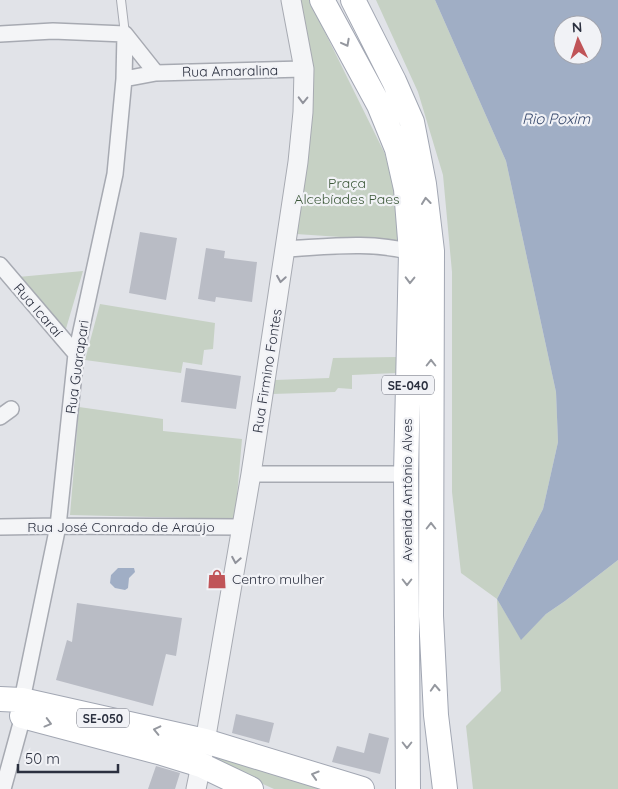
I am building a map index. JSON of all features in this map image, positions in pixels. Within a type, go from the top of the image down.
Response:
[{"type":"main road","name":"Avenida Antônio Alves","points":[[322,0],[379,105],[397,150],[406,189],[411,252],[406,474],[408,789]]},
{"type":"main road","name":"Avenida Antônio Alves","points":[[353,0],[394,81],[412,122],[424,184],[432,251],[431,616],[436,715],[444,789]]},
{"type":"main road","name":"SE-050","points":[[11,707],[205,741]]},
{"type":"main road","points":[[11,707],[201,765],[251,789]]},
{"type":"main road","points":[[205,741],[362,789]]},
{"type":"street","name":"Rua Firmino Fontes","points":[[196,789],[251,474],[299,154],[303,112],[304,69],[292,0]]},
{"type":"street","points":[[0,34],[53,31],[125,34],[156,73]]},
{"type":"street","name":"Rua Guarapari","points":[[3,789],[11,707],[58,526],[76,354],[115,174],[124,79],[125,34]]},
{"type":"street","name":"Rua Amaralina","points":[[124,79],[156,73],[304,69]]},
{"type":"street","points":[[285,249],[377,246],[397,248],[411,252]]},
{"type":"street","name":"Rua Icaraí","points":[[0,265],[76,354]]},
{"type":"street","points":[[251,474],[406,474]]},
{"type":"street","name":"Rua José Conrado de Araújo","points":[[0,528],[58,526],[242,527]]},
{"type":"lane","points":[[121,0],[125,34]]},
{"type":"green space","name":"Praça Alcebíades Paes","points":[[294,0],[309,0],[385,154],[396,196],[400,241],[296,234]]},
{"type":"green space","points":[[376,0],[435,0],[506,161],[556,392],[558,442],[543,509],[497,599],[461,573],[452,492],[452,272],[443,175],[418,92]]},
{"type":"green space","points":[[83,271],[65,332],[18,277]]},
{"type":"green space","points":[[100,304],[215,323],[213,349],[204,350],[202,365],[183,362],[181,373],[85,360]]},
{"type":"green space","points":[[396,357],[396,373],[352,375],[352,389],[338,388],[335,392],[272,394],[275,380],[329,378],[333,358]]},
{"type":"green space","points":[[79,407],[163,419],[163,431],[242,439],[235,519],[70,515]]},
{"type":"green space","points":[[618,560],[618,789],[473,789],[466,726],[501,691],[497,599],[521,639],[546,614]]},
{"type":"green space","points":[[209,749],[336,789],[274,789],[207,759]]},
{"type":"water","name":"Rio Poxim","points":[[435,0],[618,0],[618,560],[546,614],[521,640],[497,599],[543,509],[558,442],[556,392],[506,161]]},
{"type":"water","points":[[118,568],[134,568],[135,572],[129,578],[128,588],[125,590],[115,588],[110,583],[111,575]]},
{"type":"building","points":[[140,232],[177,238],[166,300],[129,293]]},
{"type":"building","points":[[206,248],[225,251],[224,258],[257,262],[252,302],[216,297],[215,302],[198,299]]},
{"type":"building","points":[[186,368],[241,376],[236,409],[181,402]]},
{"type":"building","points":[[77,603],[182,618],[176,656],[166,654],[153,706],[56,680],[67,640],[72,642]]},
{"type":"building","points":[[236,714],[274,723],[269,743],[232,733]]},
{"type":"building","points":[[369,733],[389,738],[380,774],[332,762],[337,746],[364,753]]},
{"type":"building","points":[[156,766],[180,773],[175,789],[148,789]]},
{"type":"place","name":"Centro mulher","points":[[217,579]]}]
